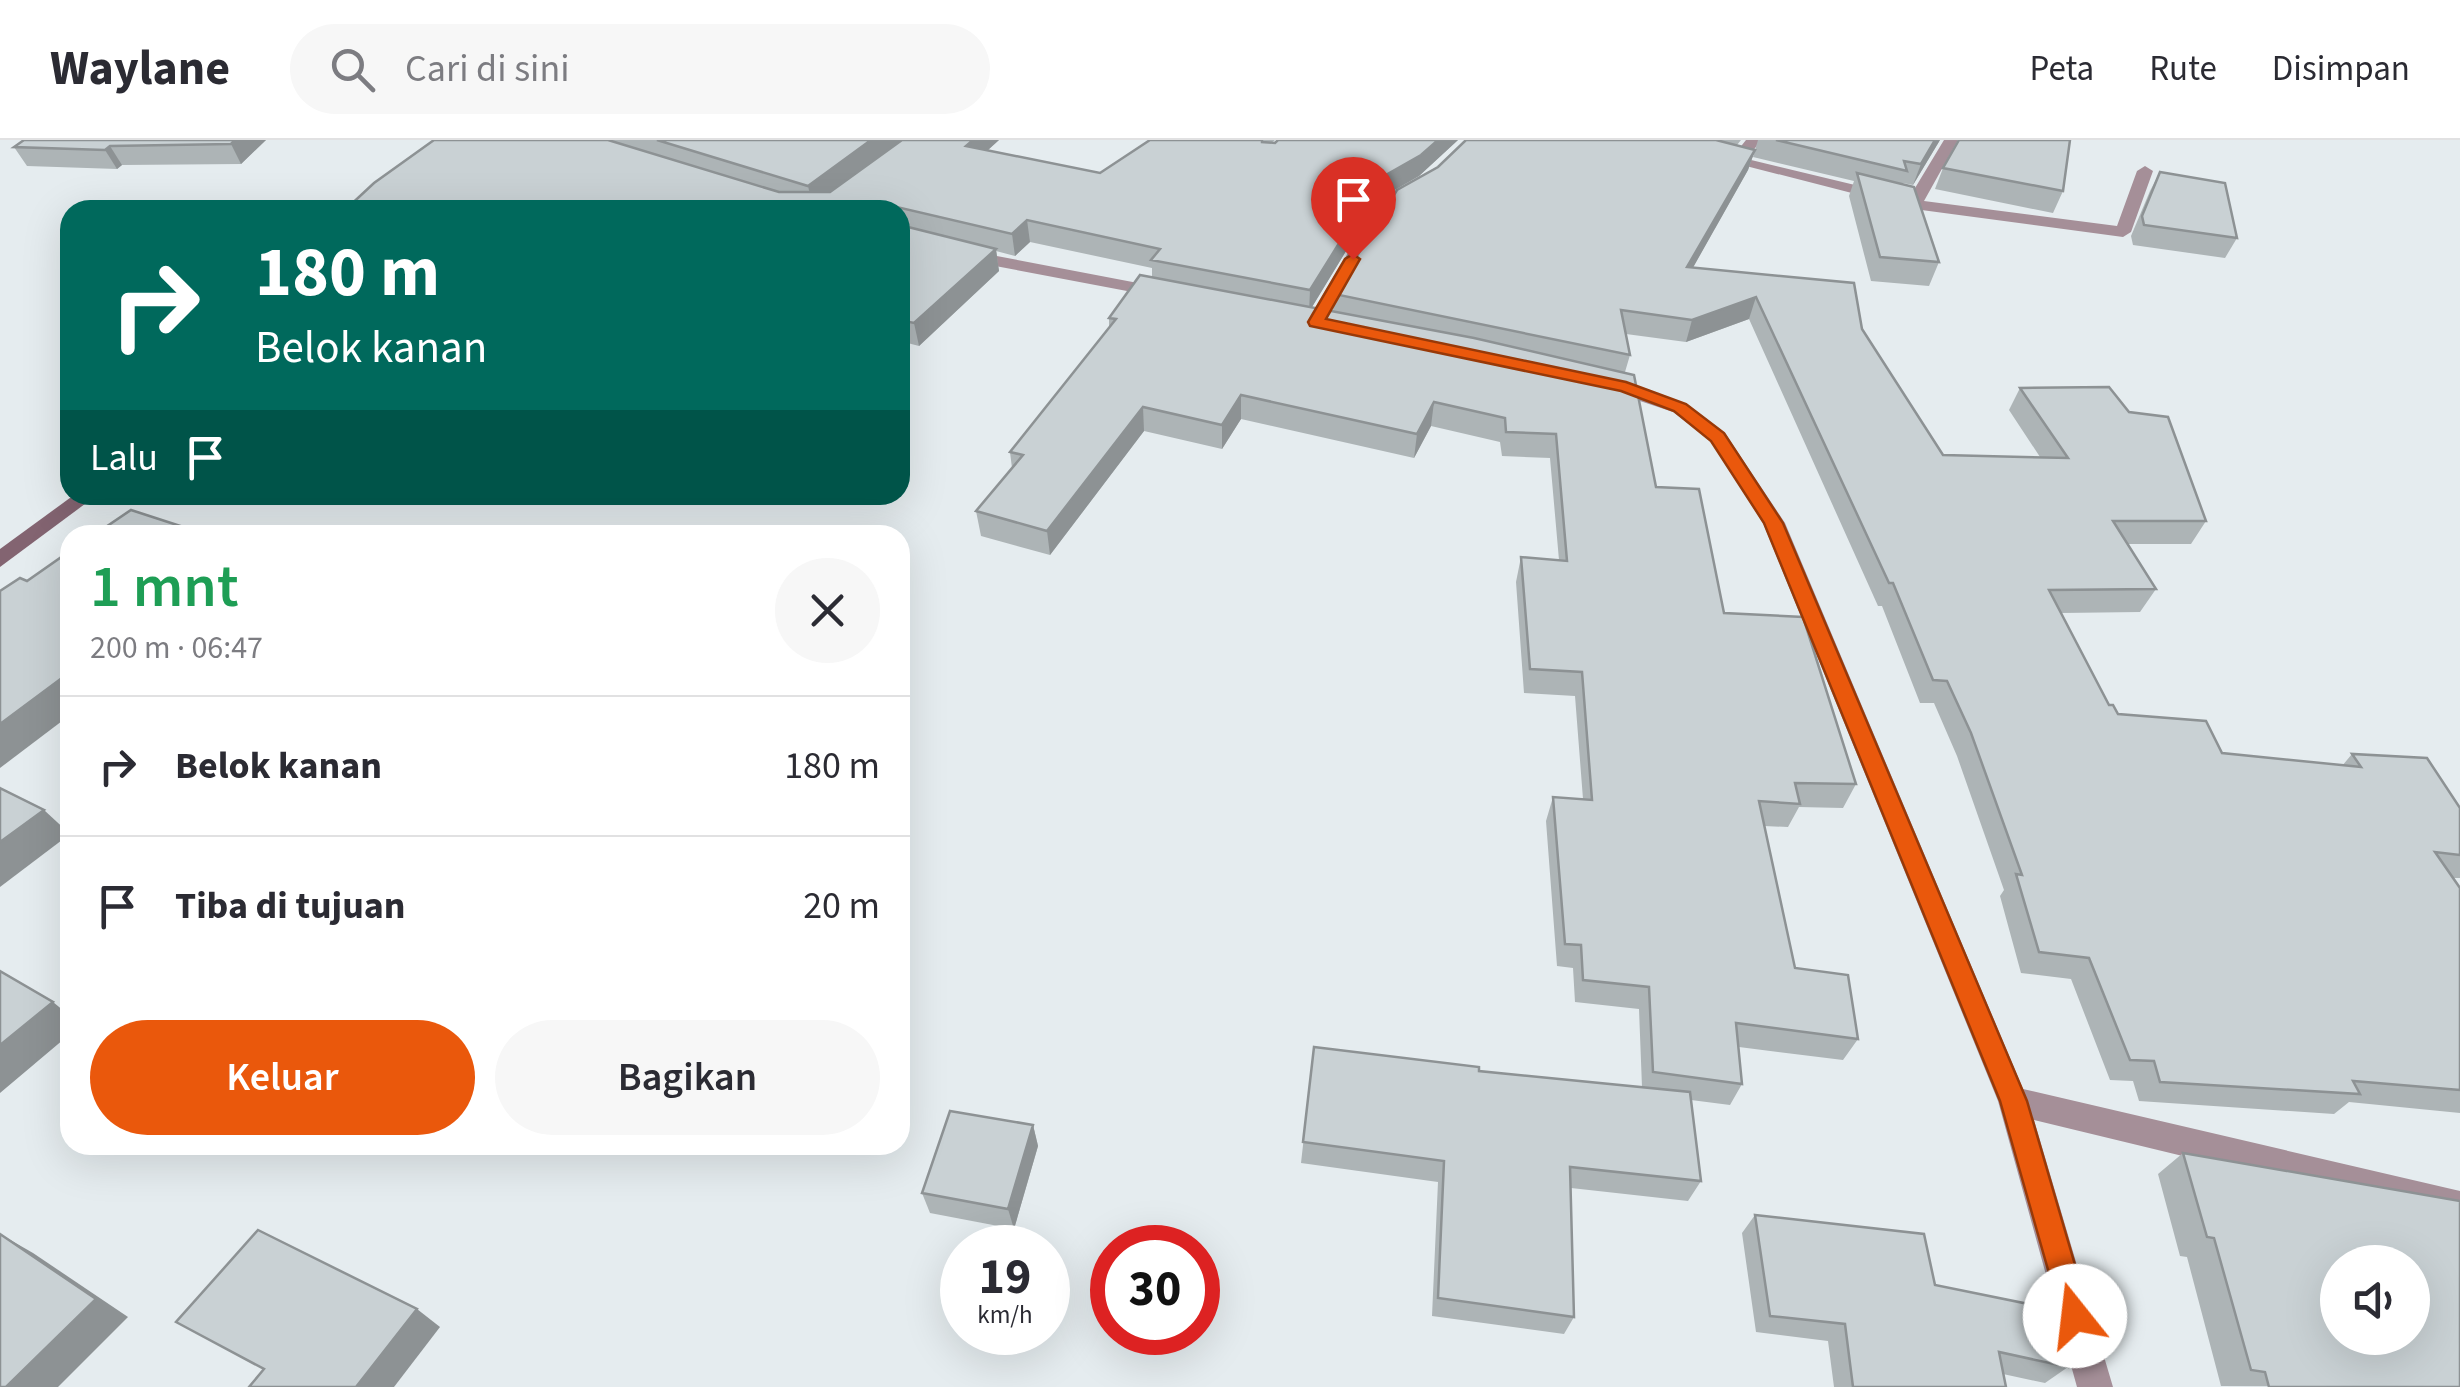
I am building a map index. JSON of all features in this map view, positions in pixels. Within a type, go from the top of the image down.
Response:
[{"type":"street","points":[[1652,140],[1914,204],[2124,232],[2145,170]]},
{"type":"street","points":[[1738,160],[1754,140]]},
{"type":"street","points":[[1914,204],[1951,140]]},
{"type":"street","points":[[1315,322],[1388,202],[1438,172]]},
{"type":"street","points":[[910,240],[958,254],[1183,297]]},
{"type":"street","points":[[1587,378],[1626,387],[1680,408],[1718,437],[1774,523],[2014,1101],[2095,1387]]},
{"type":"street","points":[[0,560],[74,505]]},
{"type":"street","points":[[2014,1101],[2460,1207]]},
{"type":"building","points":[[24,140],[235,140],[231,144],[110,146],[105,150],[14,147]]},
{"type":"building","points":[[434,140],[608,140],[779,192],[830,192],[902,140],[973,140],[966,146],[1100,173],[1150,140],[1438,140],[1421,155],[1379,179],[1310,290],[1151,260],[1160,249],[1027,220],[1012,234],[910,210],[910,200],[356,200]]},
{"type":"building","points":[[657,140],[871,140],[808,186]]},
{"type":"building","points":[[1466,140],[1716,140],[1755,150],[1687,267],[1854,283],[1862,329],[1943,455],[2068,458],[2020,388],[2109,387],[2129,412],[2168,417],[2206,521],[2113,521],[2156,589],[2049,590],[2109,705],[2118,714],[2206,721],[2222,753],[2361,767],[2352,754],[2427,758],[2460,808],[2460,855],[2435,852],[2460,888],[2460,1090],[2353,1081],[2360,1094],[2160,1082],[2154,1061],[2130,1060],[2089,958],[2039,952],[2016,874],[2022,875],[1971,733],[1947,681],[1933,680],[1893,583],[1889,583],[1756,297],[1692,320],[1621,310],[1630,355],[1334,294],[1397,190],[1438,167]]},
{"type":"building","points":[[1776,140],[1935,140],[1921,164],[1904,161],[1907,171]]},
{"type":"building","points":[[1959,140],[2070,140],[2063,191],[1943,168]]},
{"type":"building","points":[[2160,172],[2225,183],[2237,238],[2144,225],[2142,216]]},
{"type":"building","points":[[1857,173],[1914,187],[1939,262],[1880,257]]},
{"type":"building","points":[[910,228],[996,249],[914,323],[910,322]]},
{"type":"building","points":[[1140,275],[1474,338],[1634,375],[1656,487],[1699,489],[1724,613],[1803,617],[1856,784],[1795,783],[1800,804],[1759,801],[1795,968],[1848,975],[1858,1039],[1736,1023],[1742,1084],[1653,1072],[1649,987],[1583,980],[1581,945],[1565,944],[1553,797],[1592,800],[1582,672],[1530,669],[1521,557],[1567,561],[1556,434],[1506,432],[1505,418],[1434,402],[1417,434],[1241,395],[1222,425],[1143,407],[1047,531],[976,511],[1023,455],[1010,452],[1116,319],[1109,318]]},
{"type":"building","points":[[131,510],[177,525],[109,525]]},
{"type":"building","points":[[60,558],[60,679],[0,724],[0,591],[20,578],[27,581]]},
{"type":"building","points":[[0,788],[44,810],[0,842]]},
{"type":"building","points":[[0,971],[53,1002],[0,1045]]},
{"type":"building","points":[[1314,1047],[1479,1067],[1479,1071],[1690,1092],[1701,1181],[1570,1167],[1574,1317],[1438,1298],[1444,1161],[1303,1142]]},
{"type":"building","points":[[950,1111],[1033,1125],[1008,1209],[922,1193]]},
{"type":"building","points":[[2183,1153],[2460,1201],[2460,1387],[2269,1387],[2265,1372],[2251,1370],[2214,1238],[2207,1237]]},
{"type":"building","points":[[1755,1215],[1924,1234],[1935,1285],[2058,1310],[2068,1367],[1999,1352],[2006,1387],[1853,1387],[1845,1324],[1770,1316]]},
{"type":"building","points":[[258,1230],[417,1309],[356,1387],[249,1387],[264,1369],[176,1322]]},
{"type":"building","points":[[0,1234],[96,1299],[6,1387],[0,1387]]},
{"type":"route","points":[[1353,259],[1316,322],[1626,387],[1680,408],[1718,437],[1774,523],[2014,1101],[2075,1316]]}]
